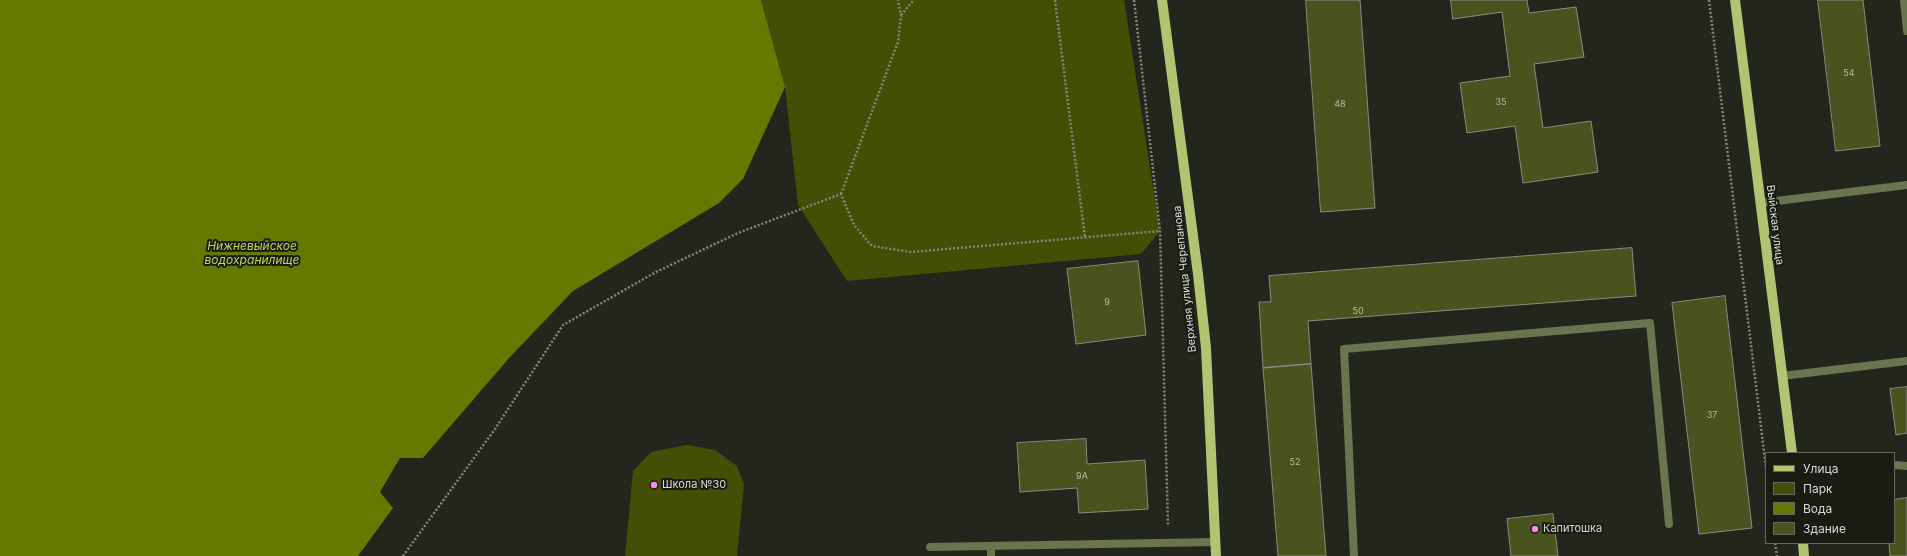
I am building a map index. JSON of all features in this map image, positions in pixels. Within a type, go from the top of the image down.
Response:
[{"type":"main road","name":"Верхняя улица Черепанова","points":[[1162,0],[1198,274],[1206,348],[1216,556]]},
{"type":"main road","name":"Выйская улица","points":[[1735,0],[1792,452]]},
{"type":"main road","points":[[1803,544],[1804,556]]},
{"type":"lane","points":[[1904,0],[1907,31]]},
{"type":"lane","points":[[1760,202],[1907,185]]},
{"type":"lane","points":[[1354,556],[1344,349],[1650,323],[1670,524]]},
{"type":"lane","points":[[1782,376],[1907,361]]},
{"type":"lane","points":[[1895,465],[1907,466]]},
{"type":"lane","points":[[930,548],[1215,542]]},
{"type":"lane","points":[[991,547],[991,556]]},
{"type":"path","points":[[898,0],[900,16],[898,42],[841,194],[854,225],[872,246],[910,252],[1160,231]]},
{"type":"path","points":[[900,16],[914,0]]},
{"type":"path","points":[[1055,0],[1085,238]]},
{"type":"path","points":[[1134,0],[1160,231],[1168,542]]},
{"type":"path","points":[[1709,0],[1765,460]]},
{"type":"path","points":[[403,556],[495,429],[563,325],[656,272],[738,232],[841,194]]},
{"type":"path","points":[[1775,544],[1777,556]]},
{"type":"green space","points":[[761,0],[1124,0],[1160,231],[1141,254],[847,281],[798,205],[785,87]]},
{"type":"green space","points":[[687,445],[715,450],[737,466],[744,484],[737,556],[625,556],[633,471],[651,452]]},
{"type":"water","name":"Нижневыйское водохранилище","points":[[0,0],[761,0],[785,87],[743,179],[719,203],[573,291],[510,357],[423,458],[400,458],[380,492],[393,508],[358,556],[0,556]]},
{"type":"building","points":[[1306,0],[1360,0],[1375,208],[1321,212]]},
{"type":"building","points":[[1451,0],[1527,0],[1529,13],[1576,7],[1584,57],[1534,64],[1543,128],[1591,121],[1598,172],[1523,183],[1515,126],[1467,133],[1460,83],[1510,76],[1502,12],[1453,19]]},
{"type":"building","points":[[1818,0],[1863,0],[1880,146],[1836,151]]},
{"type":"building","points":[[1632,248],[1636,296],[1308,321],[1311,364],[1263,368],[1259,302],[1271,302],[1269,276]]},
{"type":"building","points":[[1138,261],[1146,335],[1076,344],[1067,269]]},
{"type":"building","points":[[1725,296],[1752,528],[1699,534],[1672,303]]},
{"type":"building","points":[[1311,364],[1326,556],[1278,556],[1263,368]]},
{"type":"building","points":[[1907,387],[1907,433],[1896,435],[1890,389]]},
{"type":"building","points":[[1086,439],[1087,464],[1145,460],[1148,509],[1079,513],[1077,488],[1020,492],[1017,443]]},
{"type":"building","points":[[1907,498],[1907,556],[1890,556],[1889,544],[1895,544],[1895,500]]},
{"type":"building","points":[[1553,514],[1558,556],[1511,556],[1507,519]]},
{"type":"place","name":"Школа №30","points":[[654,485]]},
{"type":"place","name":"Капитошка","points":[[1535,529]]}]
